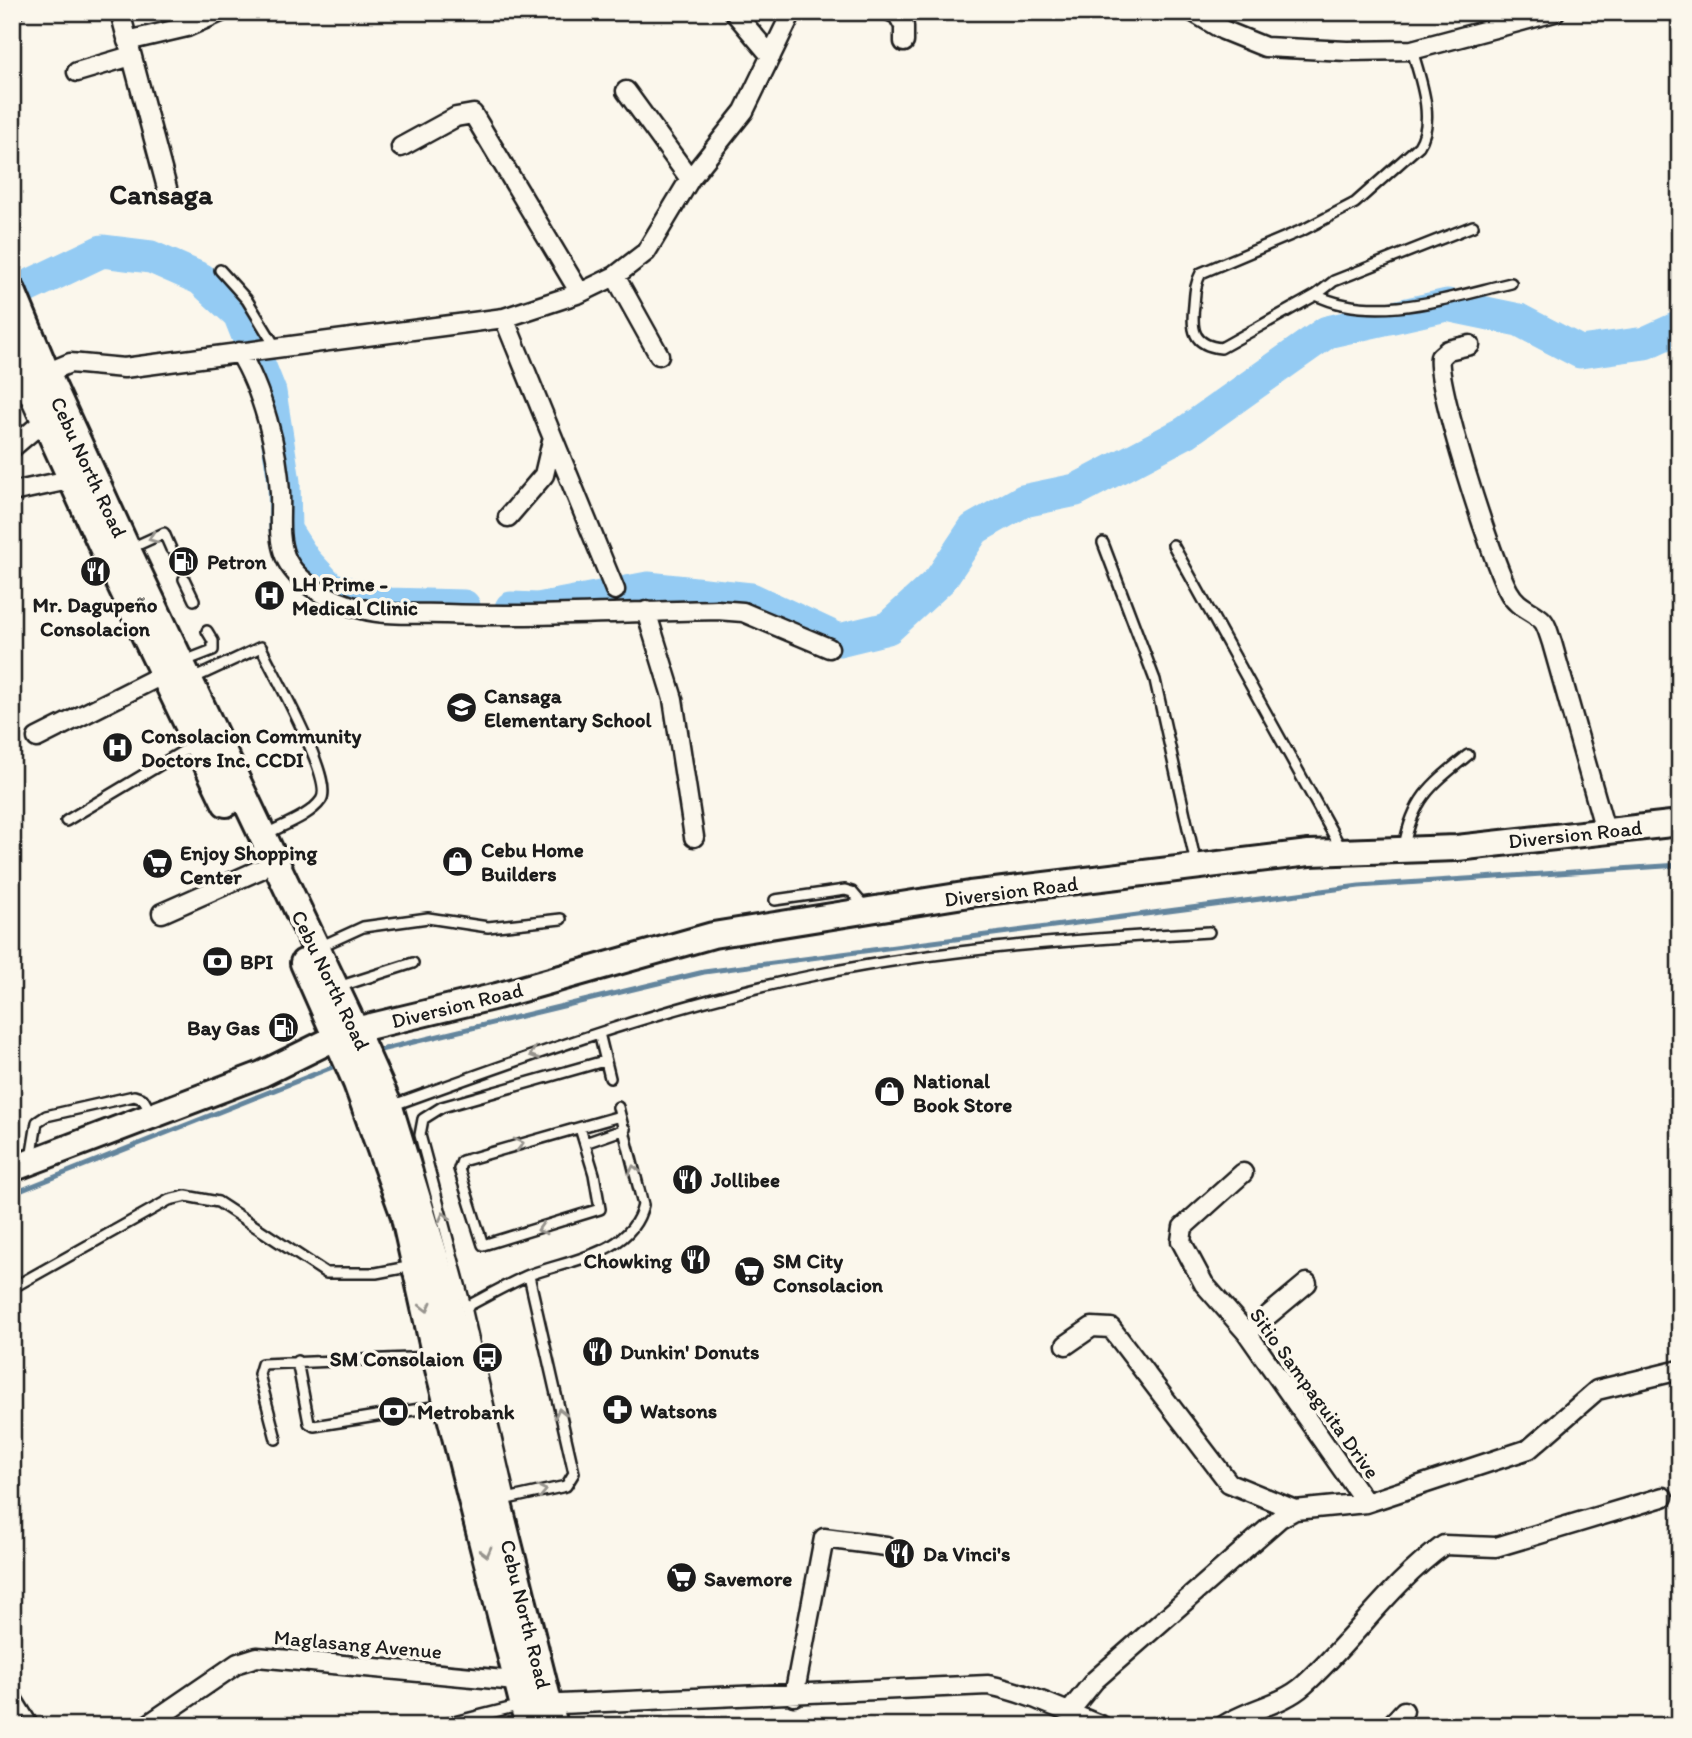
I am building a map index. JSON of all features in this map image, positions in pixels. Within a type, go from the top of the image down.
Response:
[{"type":"main road","name":"Cebu North Road","points":[[17,302],[46,373],[127,550],[178,673],[197,743],[367,1079],[404,1213],[436,1357],[450,1404],[494,1502]]},
{"type":"main road","name":"Cebu North Road","points":[[12,348],[74,479],[178,673],[316,949],[335,988],[349,1039]]},
{"type":"main road","name":"Cebu North Road","points":[[367,1079],[388,1107],[442,1281],[494,1502],[537,1704]]},
{"type":"street","points":[[120,12],[167,188]]},
{"type":"street","points":[[734,12],[771,56]]},
{"type":"street","points":[[46,373],[70,363],[124,368],[504,318],[580,293],[615,276],[646,252],[690,179],[744,111],[792,12]]},
{"type":"street","points":[[892,12],[898,15],[904,26],[904,42]]},
{"type":"street","points":[[1193,12],[1223,30],[1265,47],[1301,51],[1412,50],[1555,12]]},
{"type":"street","points":[[77,72],[215,13]]},
{"type":"street","points":[[626,91],[690,179]]},
{"type":"street","points":[[401,147],[456,117],[473,114],[580,293]]},
{"type":"street","points":[[615,276],[659,355]]},
{"type":"street","points":[[504,318],[615,590]]},
{"type":"street","points":[[1470,345],[1448,350],[1440,357],[1440,373],[1452,419],[1500,577],[1515,604],[1543,620],[1552,643],[1605,830]]},
{"type":"street","points":[[242,351],[270,434],[278,474],[280,537],[285,556],[304,581],[340,602],[365,610],[497,616],[646,611],[743,612],[829,648]]},
{"type":"street","points":[[12,448],[45,420]]},
{"type":"street","points":[[508,517],[544,475],[552,441]]},
{"type":"street","points":[[12,492],[74,479]]},
{"type":"street","points":[[646,611],[673,699],[694,837]]},
{"type":"street","points":[[37,738],[178,673]]},
{"type":"street","name":"Diversion Road","points":[[21,1166],[349,1039],[713,935],[970,894],[1066,885],[1196,866],[1343,851],[1457,848],[1680,823]]},
{"type":"street","points":[[162,913],[259,870]]},
{"type":"street","name":"Sitio Sampaguita Drive","points":[[1243,1173],[1183,1227],[1181,1241],[1204,1284],[1247,1333],[1366,1503],[1529,1448],[1597,1390],[1680,1370]]},
{"type":"street","points":[[1247,1333],[1307,1283]]},
{"type":"street","points":[[1066,1345],[1092,1327],[1111,1328],[1229,1483],[1295,1510]]},
{"type":"street","points":[[1223,1726],[1240,1714],[1303,1686],[1374,1610],[1444,1545],[1496,1547],[1663,1497]]},
{"type":"street","points":[[1069,1712],[1095,1680],[1280,1518],[1295,1510],[1366,1503]]},
{"type":"street","points":[[793,1696],[824,1538],[886,1546]]},
{"type":"street","name":"Maglasang Avenue","points":[[146,1726],[238,1663],[257,1657],[537,1704],[793,1696],[988,1685],[1010,1689],[1102,1726]]},
{"type":"street","points":[[1390,1726],[1404,1711]]},
{"type":"lane","points":[[12,16],[20,12]]},
{"type":"lane","points":[[1412,50],[1427,122],[1426,135],[1419,146],[1355,203],[1305,229],[1201,274],[1196,282],[1191,324],[1195,338],[1204,345],[1221,348],[1316,295],[1334,281],[1473,226]]},
{"type":"lane","points":[[220,270],[247,300],[270,347]]},
{"type":"lane","points":[[1316,295],[1335,304],[1421,304],[1511,283]]},
{"type":"lane","points":[[127,550],[164,533],[171,549]]},
{"type":"lane","points":[[1103,543],[1155,680],[1196,866]]},
{"type":"lane","points":[[1173,545],[1343,851]]},
{"type":"lane","points":[[184,579],[194,600]]},
{"type":"lane","points":[[178,673],[213,650],[213,641],[207,631]]},
{"type":"lane","points":[[178,673],[261,647],[324,783],[324,795],[320,802],[306,813],[261,837]]},
{"type":"lane","points":[[66,821],[197,743]]},
{"type":"lane","points":[[1403,849],[1408,822],[1426,789],[1468,755]]},
{"type":"lane","points":[[775,900],[845,890],[852,892],[869,912]]},
{"type":"lane","points":[[316,949],[363,927],[428,918],[488,927],[561,919]]},
{"type":"lane","points":[[388,1107],[659,1013],[822,973],[1013,947],[1209,932]]},
{"type":"lane","points":[[335,988],[413,963]]},
{"type":"lane","points":[[599,1033],[610,1078]]},
{"type":"lane","points":[[529,1276],[574,1473],[566,1486],[494,1502],[466,1307],[420,1135],[423,1119],[442,1107],[604,1061]]},
{"type":"lane","points":[[21,1166],[37,1122],[46,1116],[134,1096],[143,1099],[151,1114]]},
{"type":"lane","points":[[466,1307],[529,1276],[577,1261],[617,1242],[632,1230],[643,1205],[619,1111],[580,1128],[484,1150],[459,1165],[481,1242],[486,1246],[600,1209],[580,1128]]},
{"type":"lane","points":[[585,1143],[625,1129]]},
{"type":"lane","points":[[12,1288],[169,1200],[186,1196],[218,1202],[326,1273],[376,1273],[415,1265]]},
{"type":"lane","points":[[276,1439],[259,1374],[262,1364],[436,1357]]},
{"type":"lane","points":[[297,1361],[309,1423],[314,1426],[450,1404]]},
{"type":"lane","points":[[12,1690],[34,1726]]},
{"type":"lane","points":[[438,1726],[537,1704]]},
{"type":"waterway","points":[[12,294],[102,251],[151,257],[201,279],[239,314],[270,392],[284,482],[285,530],[305,561],[330,588],[388,604],[464,606]]},
{"type":"waterway","points":[[511,608],[538,609],[648,588],[751,599],[839,640],[888,628],[940,580],[974,529],[1023,501],[1076,490],[1186,432],[1327,332],[1447,305],[1519,320],[1580,352],[1645,343],[1680,327]]},
{"type":"waterway","points":[[372,1052],[704,972],[1359,886],[1680,865]]},
{"type":"waterway","points":[[12,1194],[340,1064]]},
{"type":"place","name":"Petron","points":[[184,561]]},
{"type":"place","name":"Mr. Dagupeño Consolacion","points":[[95,572]]},
{"type":"place","name":"LH Prime - Medical Clinic","points":[[269,595]]},
{"type":"place","name":"Cansaga Elementary School","points":[[461,707]]},
{"type":"place","name":"Consolacion Community Doctors Inc. CCDI","points":[[118,747]]},
{"type":"place","name":"Cebu Home Builders","points":[[458,861]]},
{"type":"place","name":"Enjoy Shopping Center","points":[[157,864]]},
{"type":"place","name":"BPI","points":[[217,961]]},
{"type":"place","name":"Bay Gas","points":[[283,1027]]},
{"type":"place","name":"National Book Store","points":[[890,1092]]},
{"type":"place","name":"Jollibee","points":[[688,1179]]},
{"type":"place","name":"Chowking","points":[[695,1260]]},
{"type":"place","name":"SM City Consolacion","points":[[750,1272]]},
{"type":"place","name":"Dunkin' Donuts","points":[[597,1351]]},
{"type":"place","name":"SM Consolaion","points":[[487,1358]]},
{"type":"place","name":"Watsons","points":[[617,1410]]},
{"type":"place","name":"Metrobank","points":[[394,1411]]},
{"type":"place","name":"Da Vinci's","points":[[900,1553]]},
{"type":"place","name":"Savemore","points":[[681,1578]]},
{"type":"district","name":"Cansaga","points":[[161,194]]}]
